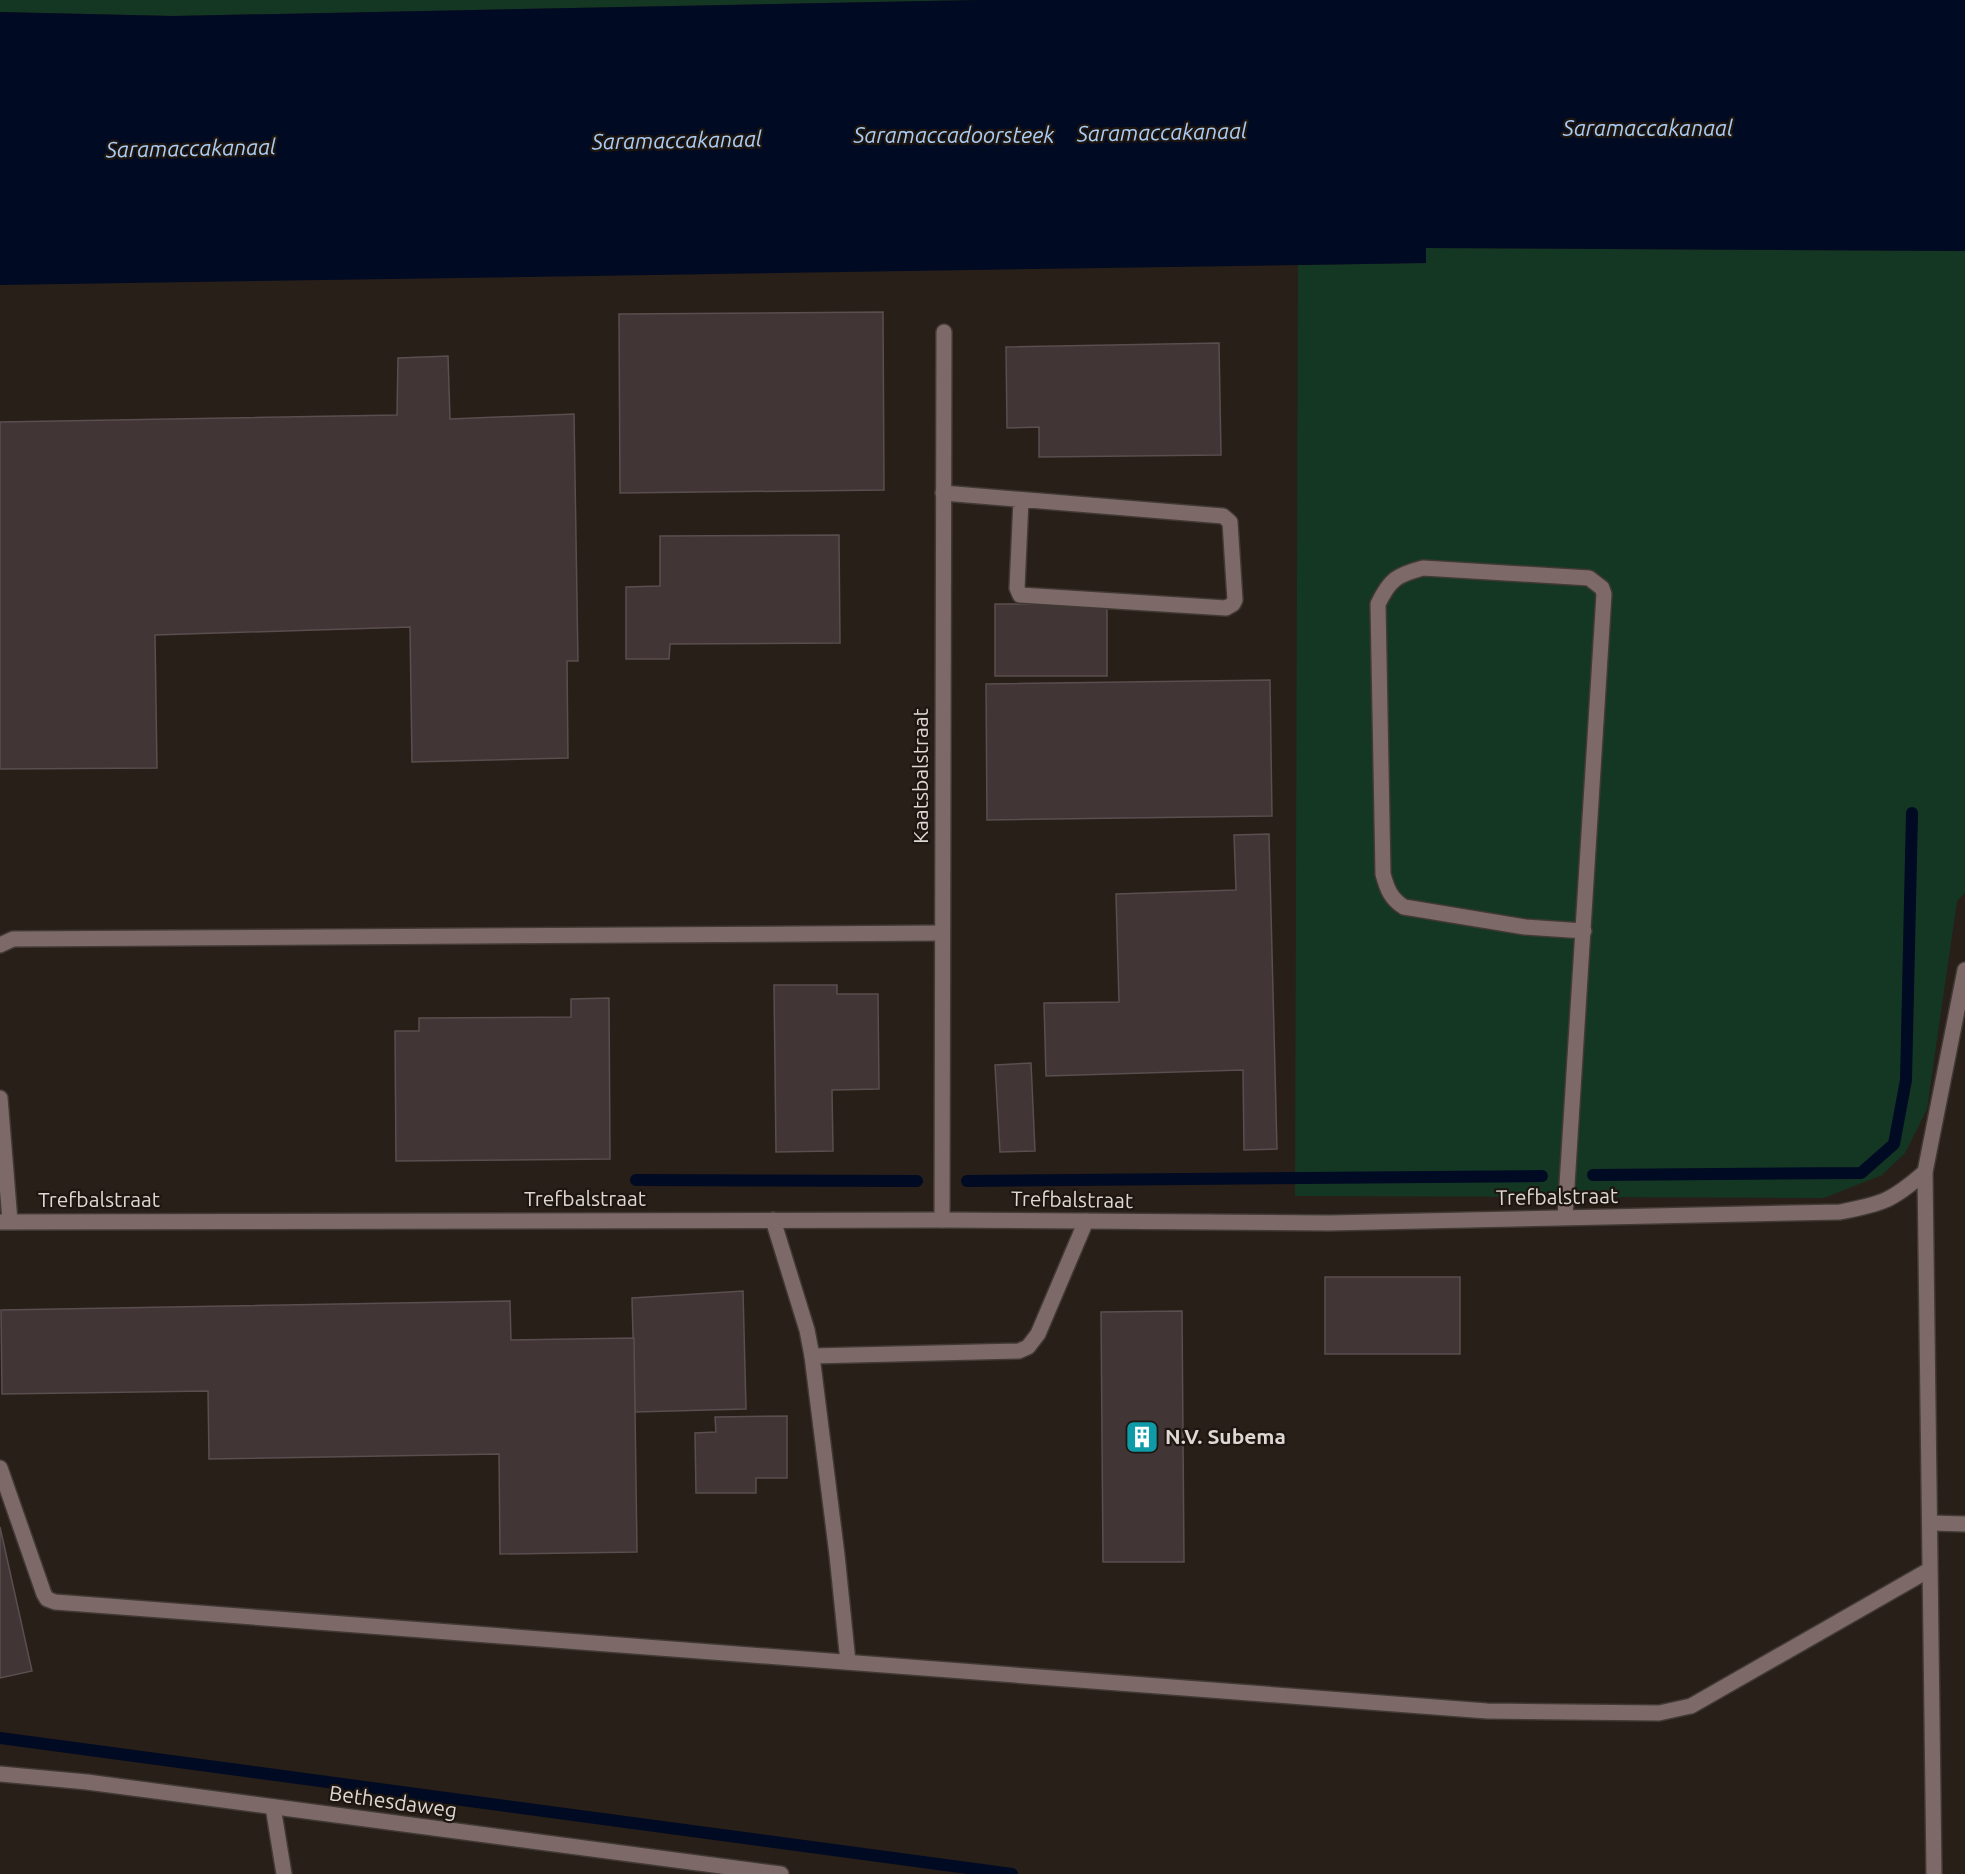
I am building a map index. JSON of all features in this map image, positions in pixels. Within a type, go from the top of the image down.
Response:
[{"type":"street","name":"Kaatsbalstraat","points":[[942,1220],[944,332]]},
{"type":"street","points":[[943,493],[1226,517],[1230,522],[1235,600],[1226,608],[1020,595],[1017,588],[1021,500]]},
{"type":"street","points":[[1565,1217],[1584,931],[1605,599],[1602,588],[1589,578],[1423,568],[1403,573],[1386,586],[1378,604],[1383,874],[1393,900],[1404,907],[1526,927],[1584,931]]},
{"type":"street","points":[[0,945],[13,939],[942,933]]},
{"type":"street","points":[[1934,1874],[1925,1172],[1965,970]]},
{"type":"street","points":[[0,1098],[5,1222]]},
{"type":"street","name":"Trefbalstraat","points":[[5,1222],[942,1220],[1329,1223],[1840,1212],[1885,1202],[1903,1192],[1925,1172]]},
{"type":"street","points":[[773,1220],[813,1356],[848,1662]]},
{"type":"street","points":[[813,1356],[1019,1351],[1028,1347],[1038,1334],[1086,1221]]},
{"type":"street","points":[[0,1468],[44,1594],[47,1599],[56,1602],[1487,1711],[1659,1713],[1676,1710],[1702,1701],[1929,1570]]},
{"type":"street","points":[[1931,1523],[1965,1524]]},
{"type":"street","name":"Bethesdaweg","points":[[0,1774],[87,1782],[781,1874]]},
{"type":"street","points":[[273,1807],[284,1874]]},
{"type":"green space","points":[[0,0],[978,0],[173,16],[0,12]]},
{"type":"green space","points":[[1425,248],[1965,251],[1965,893],[1957,901],[1927,1109],[1905,1153],[1882,1175],[1824,1198],[1295,1196],[1298,265],[1426,263]]},
{"type":"water","name":"Saramaccadoorsteek","points":[[978,0],[1965,0],[1965,251],[1426,248],[1426,263],[0,285],[0,12],[173,16]]},
{"type":"building","points":[[883,312],[884,490],[620,493],[619,314]]},
{"type":"building","points":[[1219,343],[1221,455],[1039,457],[1039,427],[1007,428],[1006,347]]},
{"type":"building","points":[[448,356],[450,419],[574,414],[578,661],[567,661],[568,758],[412,762],[410,627],[155,635],[157,768],[0,769],[0,422],[397,415],[398,358]]},
{"type":"building","points":[[839,535],[840,643],[670,644],[669,659],[626,659],[626,587],[660,586],[660,536]]},
{"type":"building","points":[[995,604],[1107,604],[1107,676],[995,676]]},
{"type":"building","points":[[1270,680],[1272,816],[987,820],[986,684]]},
{"type":"building","points":[[1269,834],[1277,1149],[1244,1150],[1243,1070],[1046,1076],[1044,1003],[1119,1002],[1116,894],[1236,890],[1234,835]]},
{"type":"building","points":[[774,985],[837,985],[837,994],[878,994],[879,1089],[832,1090],[833,1151],[776,1152]]},
{"type":"building","points":[[609,998],[610,1159],[396,1161],[395,1031],[419,1031],[419,1018],[571,1017],[571,999]]},
{"type":"building","points":[[1031,1063],[1035,1151],[1000,1152],[995,1065]]},
{"type":"building","points":[[1325,1277],[1460,1277],[1460,1354],[1325,1354]]},
{"type":"building","points":[[743,1291],[746,1409],[635,1412],[632,1298]]},
{"type":"building","points":[[510,1301],[511,1340],[634,1338],[637,1552],[500,1554],[499,1454],[209,1459],[208,1391],[2,1394],[1,1310]]},
{"type":"building","name":"N.V. Subema","points":[[1182,1311],[1184,1562],[1103,1562],[1101,1312]]},
{"type":"building","points":[[787,1416],[787,1478],[756,1478],[756,1493],[696,1493],[695,1433],[716,1432],[715,1417]]},
{"type":"building","points":[[0,1527],[32,1671],[0,1678]]},
{"type":"waterway","points":[[1593,1175],[1861,1173],[1894,1144],[1906,1080],[1912,813]]},
{"type":"waterway","points":[[967,1181],[1542,1176]]},
{"type":"waterway","points":[[636,1180],[917,1181]]},
{"type":"waterway","points":[[0,1738],[1012,1874]]},
{"type":"place","name":"N.V. Subema","points":[[1142,1437]]},
{"type":"water label","name":"Saramaccakanaal","points":[[1648,128]]},
{"type":"water label","name":"Saramaccakanaal","points":[[1162,132]]},
{"type":"water label","name":"Saramaccakanaal","points":[[677,140]]},
{"type":"water label","name":"Saramaccakanaal","points":[[191,148]]}]
